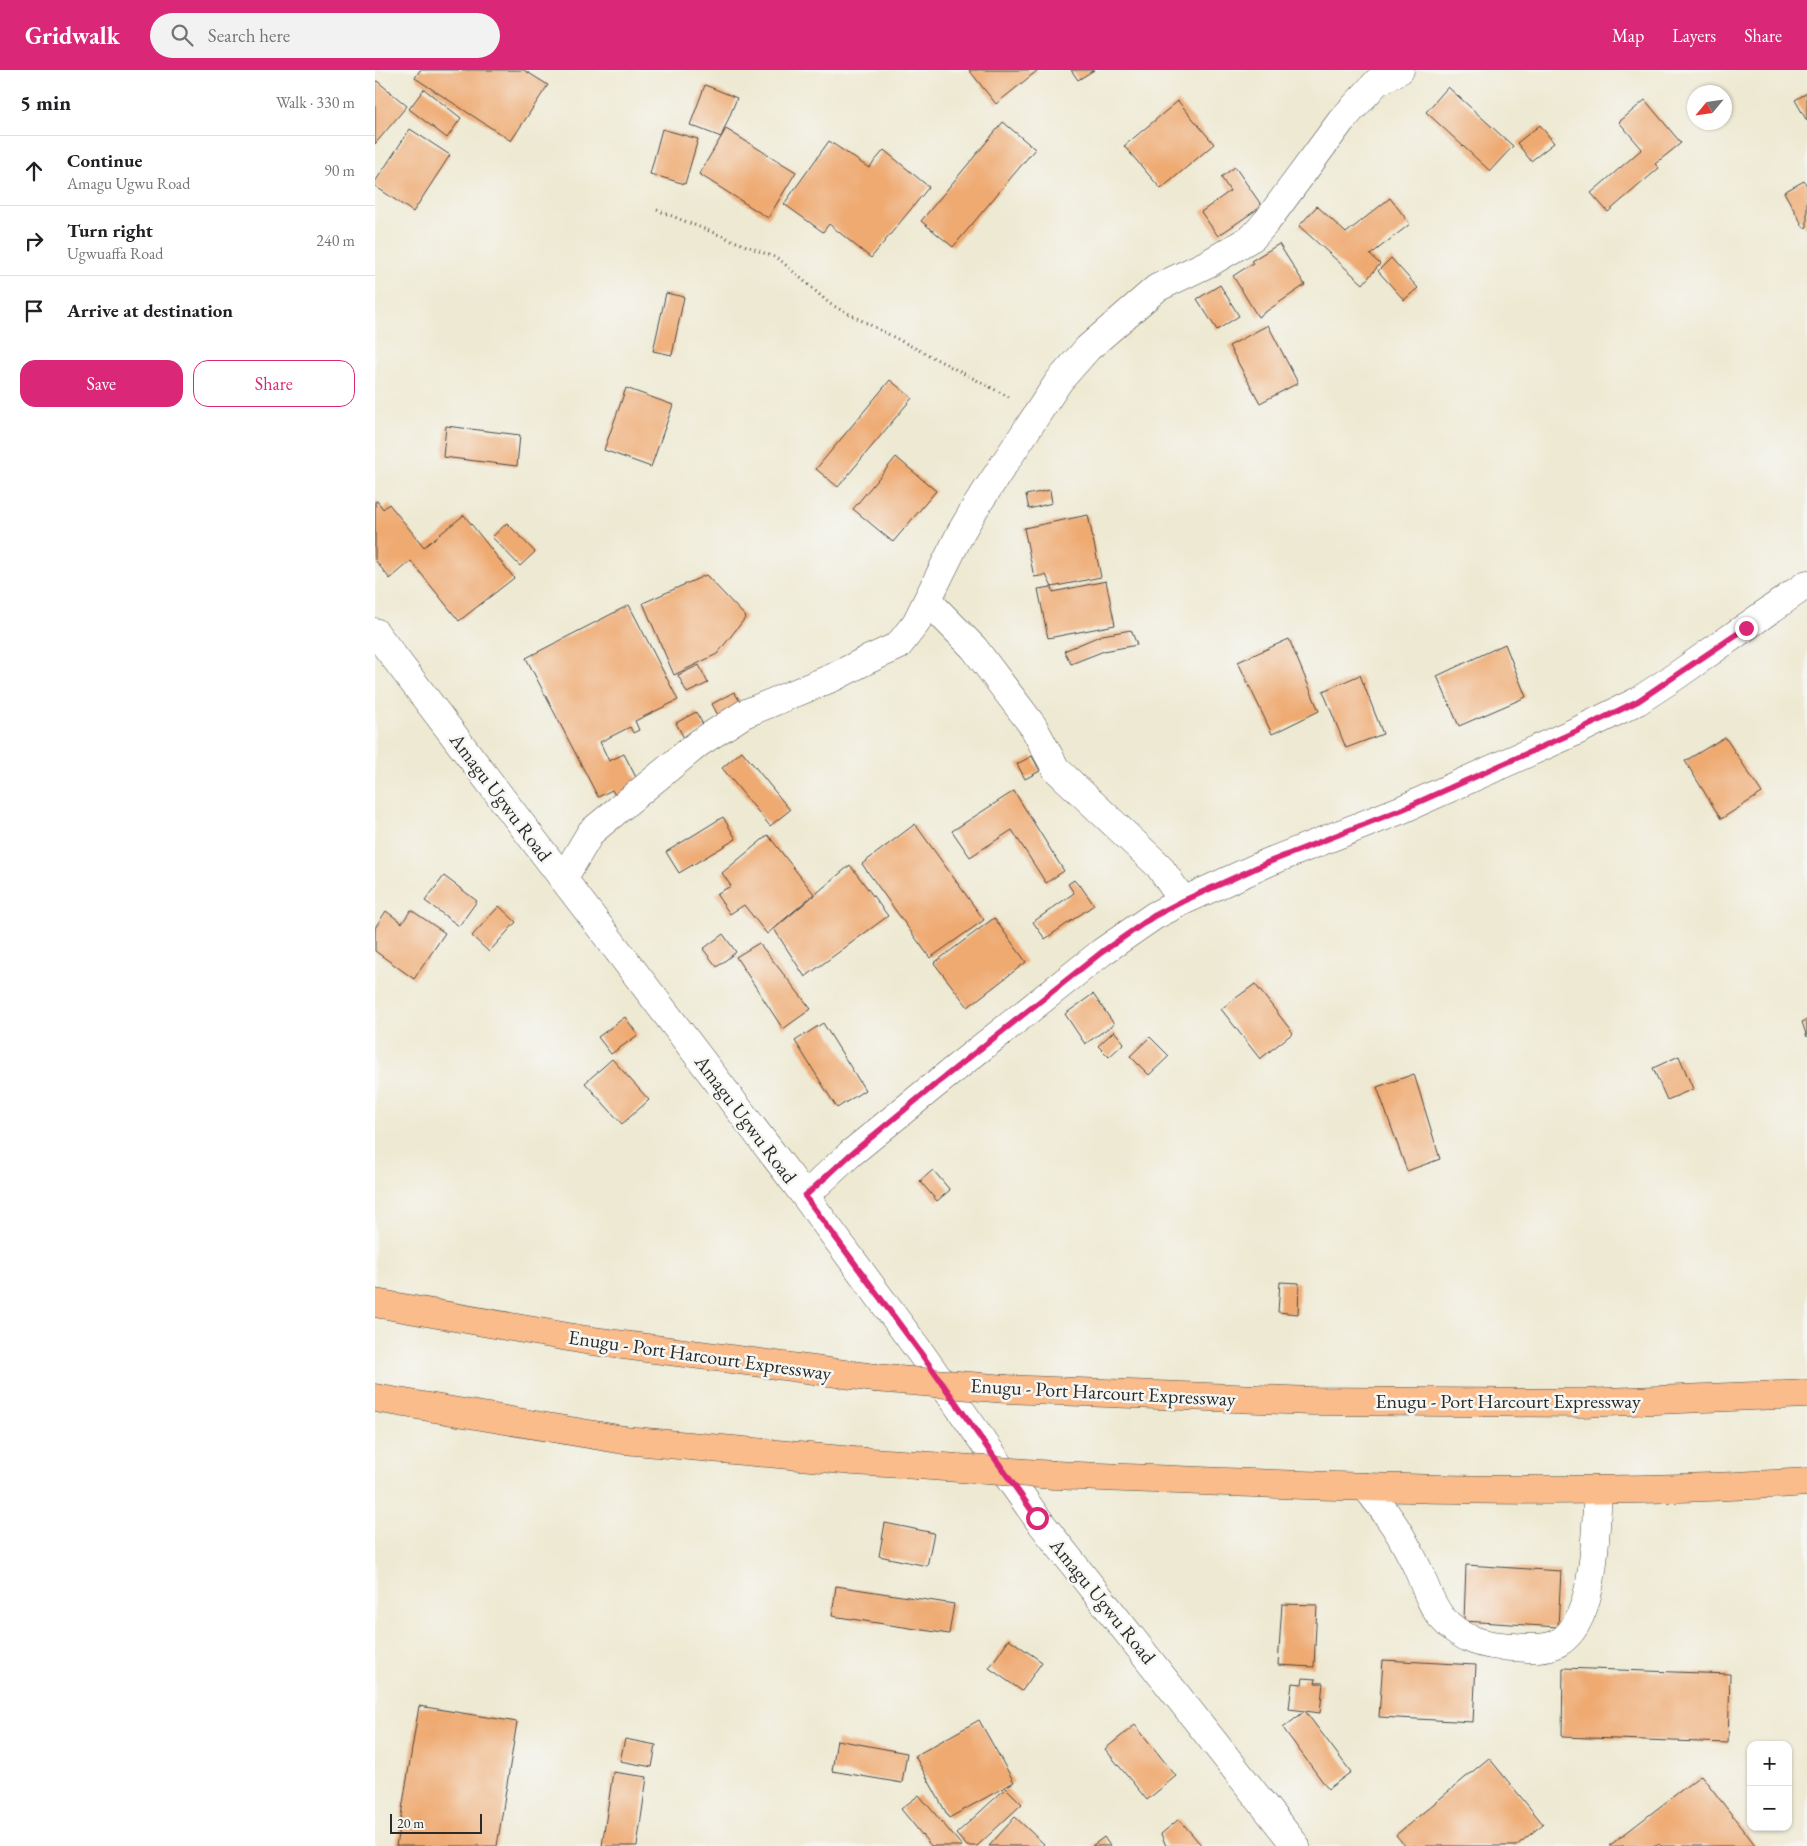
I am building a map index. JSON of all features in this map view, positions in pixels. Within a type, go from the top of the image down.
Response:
[{"type":"highway","name":"Enugu - Port Harcourt Expressway","points":[[375,1303],[585,1340],[875,1378],[1006,1389],[1312,1401],[1562,1403],[1807,1394]]},
{"type":"highway","points":[[375,1398],[624,1440],[854,1461],[1054,1475],[1430,1490],[1723,1488],[1807,1482]]},
{"type":"street","points":[[563,879],[591,832],[699,743],[744,714],[834,677],[898,646],[916,623],[961,532],[1059,381],[1088,348],[1157,288],[1209,263],[1253,237],[1341,121],[1377,82],[1400,70]]},
{"type":"street","points":[[805,1196],[851,1154],[937,1083],[1102,952],[1154,916],[1269,862],[1403,809],[1577,731],[1638,701],[1807,584]]},
{"type":"street","points":[[928,601],[974,648],[1033,726],[1055,769],[1159,866],[1183,901]]},
{"type":"street","name":"Amagu Ugwu Road","points":[[375,632],[805,1196],[920,1352],[1037,1518],[1296,1846]]},
{"type":"street","points":[[1366,1487],[1403,1539],[1429,1598],[1441,1617],[1460,1635],[1493,1646],[1532,1649],[1557,1644],[1571,1634],[1582,1615],[1590,1590],[1599,1490]]},
{"type":"path","points":[[657,210],[779,259],[830,304],[1039,412]]},
{"type":"building","points":[[420,70],[524,70],[548,85],[511,141],[415,78]]},
{"type":"building","points":[[969,70],[1038,70],[996,104]]},
{"type":"building","points":[[1071,70],[1094,70],[1078,80]]},
{"type":"building","points":[[377,81],[407,106],[375,144],[375,82]]},
{"type":"building","points":[[705,85],[737,98],[721,137],[690,125]]},
{"type":"building","points":[[1448,87],[1513,146],[1490,171],[1426,112]]},
{"type":"building","points":[[424,89],[461,118],[447,138],[409,109]]},
{"type":"building","points":[[1807,93],[1807,121],[1795,100]]},
{"type":"building","points":[[1645,100],[1681,143],[1655,164],[1659,168],[1608,212],[1591,193],[1642,149],[1619,122]]},
{"type":"building","points":[[1178,101],[1214,144],[1161,189],[1124,146]]},
{"type":"building","points":[[1003,122],[1035,149],[953,247],[921,221]]},
{"type":"building","points":[[1540,125],[1554,143],[1531,161],[1517,143]]},
{"type":"building","points":[[410,129],[450,155],[413,212],[375,186],[375,182]]},
{"type":"building","points":[[662,129],[698,139],[685,184],[650,174]]},
{"type":"building","points":[[726,129],[796,172],[768,218],[699,174]]},
{"type":"building","points":[[829,141],[869,168],[884,150],[929,187],[871,258],[829,224],[823,232],[784,204]]},
{"type":"building","points":[[1235,167],[1262,206],[1218,236],[1201,212],[1230,191],[1221,177]]},
{"type":"building","points":[[1804,181],[1807,186],[1807,227],[1804,228],[1784,192]]},
{"type":"building","points":[[1390,198],[1410,224],[1370,255],[1380,264],[1363,284],[1299,226],[1317,206],[1346,233]]},
{"type":"building","points":[[1279,244],[1305,285],[1258,317],[1233,276],[1253,263],[1251,261]]},
{"type":"building","points":[[1391,258],[1418,288],[1404,300],[1378,271]]},
{"type":"building","points":[[1220,285],[1239,316],[1217,330],[1197,299]]},
{"type":"building","points":[[666,293],[684,297],[672,355],[653,351]]},
{"type":"building","points":[[1268,325],[1298,383],[1260,403],[1229,346]]},
{"type":"building","points":[[890,380],[912,398],[838,487],[816,469]]},
{"type":"building","points":[[626,388],[673,405],[651,467],[604,450]]},
{"type":"building","points":[[446,426],[520,435],[517,466],[443,457]]},
{"type":"building","points":[[896,457],[936,491],[893,542],[853,509]]},
{"type":"building","points":[[1050,490],[1052,503],[1029,509],[1026,495]]},
{"type":"building","points":[[377,501],[383,509],[389,504],[424,547],[464,515],[514,578],[459,621],[411,561],[390,579],[375,560],[375,502]]},
{"type":"building","points":[[1088,515],[1101,577],[1052,587],[1046,575],[1034,577],[1024,528]]},
{"type":"building","points":[[507,523],[535,552],[520,566],[492,537]]},
{"type":"building","points":[[706,575],[746,617],[717,654],[674,675],[643,603]]},
{"type":"building","points":[[1106,581],[1115,625],[1048,638],[1038,589],[1052,587],[1053,592]]},
{"type":"building","points":[[629,605],[678,700],[635,721],[639,730],[633,733],[630,727],[600,742],[609,761],[624,754],[640,785],[616,797],[612,790],[598,797],[526,658]]},
{"type":"building","points":[[1131,630],[1137,645],[1104,651],[1071,664],[1064,651],[1102,635]]},
{"type":"building","points":[[1289,639],[1319,711],[1272,734],[1238,662]]},
{"type":"building","points":[[1505,644],[1526,697],[1459,726],[1437,676]]},
{"type":"building","points":[[699,665],[708,683],[687,693],[678,675]]},
{"type":"building","points":[[1360,675],[1383,734],[1346,748],[1323,691]]},
{"type":"building","points":[[734,692],[743,706],[720,719],[712,704]]},
{"type":"building","points":[[696,712],[705,728],[685,740],[676,723]]},
{"type":"building","points":[[1725,737],[1762,793],[1721,819],[1685,761]]},
{"type":"building","points":[[742,751],[790,810],[770,826],[722,768]]},
{"type":"building","points":[[1032,756],[1040,771],[1025,779],[1017,764]]},
{"type":"building","points":[[1014,791],[1064,871],[1046,883],[1012,830],[970,857],[952,831]]},
{"type":"building","points":[[723,817],[736,839],[679,873],[666,852]]},
{"type":"building","points":[[915,824],[984,920],[930,958],[862,864]]},
{"type":"building","points":[[768,835],[814,894],[767,934],[744,905],[730,914],[716,894],[731,886],[722,873]]},
{"type":"building","points":[[850,865],[888,916],[805,977],[774,929]]},
{"type":"building","points":[[444,876],[477,901],[459,926],[425,901]]},
{"type":"building","points":[[1074,880],[1080,885],[1094,905],[1045,939],[1033,922],[1074,893],[1068,884]]},
{"type":"building","points":[[499,906],[516,922],[489,952],[472,936]]},
{"type":"building","points":[[411,910],[445,933],[414,979],[375,951],[375,928],[386,911],[402,923]]},
{"type":"building","points":[[994,918],[1026,962],[968,1007],[934,963]]},
{"type":"building","points":[[723,934],[736,952],[717,967],[703,949]]},
{"type":"building","points":[[759,943],[811,1009],[783,1029],[736,957]]},
{"type":"building","points":[[1255,984],[1293,1033],[1260,1059],[1221,1009]]},
{"type":"building","points":[[1093,994],[1114,1024],[1085,1044],[1065,1014]]},
{"type":"building","points":[[625,1017],[638,1035],[611,1054],[598,1037]]},
{"type":"building","points":[[1807,1020],[1807,1037],[1802,1022]]},
{"type":"building","points":[[823,1023],[865,1090],[837,1108],[795,1041]]},
{"type":"building","points":[[1114,1031],[1124,1043],[1109,1057],[1098,1046]]},
{"type":"building","points":[[1150,1037],[1169,1056],[1149,1075],[1130,1056]]},
{"type":"building","points":[[1679,1056],[1693,1089],[1667,1100],[1653,1068]]},
{"type":"building","points":[[612,1059],[649,1100],[622,1124],[585,1083]]},
{"type":"building","points":[[1414,1074],[1440,1159],[1407,1171],[1377,1087]]},
{"type":"building","points":[[933,1170],[950,1190],[937,1201],[920,1181]]},
{"type":"building","points":[[1280,1282],[1299,1283],[1298,1314],[1278,1312]]},
{"type":"building","points":[[885,1523],[934,1533],[927,1566],[879,1556]]},
{"type":"building","points":[[1466,1565],[1561,1571],[1558,1627],[1464,1621]]},
{"type":"building","points":[[836,1586],[954,1604],[949,1634],[832,1616]]},
{"type":"building","points":[[1282,1604],[1317,1605],[1314,1667],[1278,1665]]},
{"type":"building","points":[[1009,1639],[1042,1662],[1022,1691],[989,1668]]},
{"type":"building","points":[[1383,1660],[1476,1665],[1473,1722],[1379,1717]]},
{"type":"building","points":[[1563,1668],[1730,1674],[1728,1743],[1562,1737]]},
{"type":"building","points":[[1303,1678],[1316,1679],[1315,1683],[1323,1683],[1320,1713],[1289,1709],[1292,1683],[1302,1684]]},
{"type":"building","points":[[419,1706],[517,1722],[497,1846],[396,1846]]},
{"type":"building","points":[[1305,1711],[1351,1772],[1328,1789],[1283,1728]]},
{"type":"building","points":[[979,1720],[1014,1782],[949,1818],[915,1756]]},
{"type":"building","points":[[1135,1725],[1176,1776],[1147,1800],[1105,1749]]},
{"type":"building","points":[[625,1739],[656,1745],[652,1767],[620,1761]]},
{"type":"building","points":[[837,1740],[907,1753],[902,1783],[832,1771]]},
{"type":"building","points":[[1489,1758],[1543,1824],[1516,1846],[1405,1846],[1396,1835]]},
{"type":"building","points":[[613,1772],[647,1777],[637,1846],[602,1846]]},
{"type":"building","points":[[1701,1775],[1756,1846],[1661,1846],[1659,1844],[1656,1846],[1609,1846]]},
{"type":"building","points":[[1006,1788],[1022,1804],[977,1846],[967,1846],[956,1834]]},
{"type":"building","points":[[919,1795],[962,1846],[931,1846],[901,1809]]},
{"type":"building","points":[[1015,1817],[1044,1844],[1042,1846],[989,1846]]},
{"type":"building","points":[[1179,1819],[1202,1846],[1166,1846],[1161,1834]]},
{"type":"building","points":[[1104,1837],[1110,1846],[1092,1846]]},
{"type":"route","points":[[1037,1518],[920,1352],[805,1196],[851,1154],[937,1083],[1102,952],[1154,916],[1269,862],[1403,809],[1577,731],[1638,701],[1746,628]]}]
